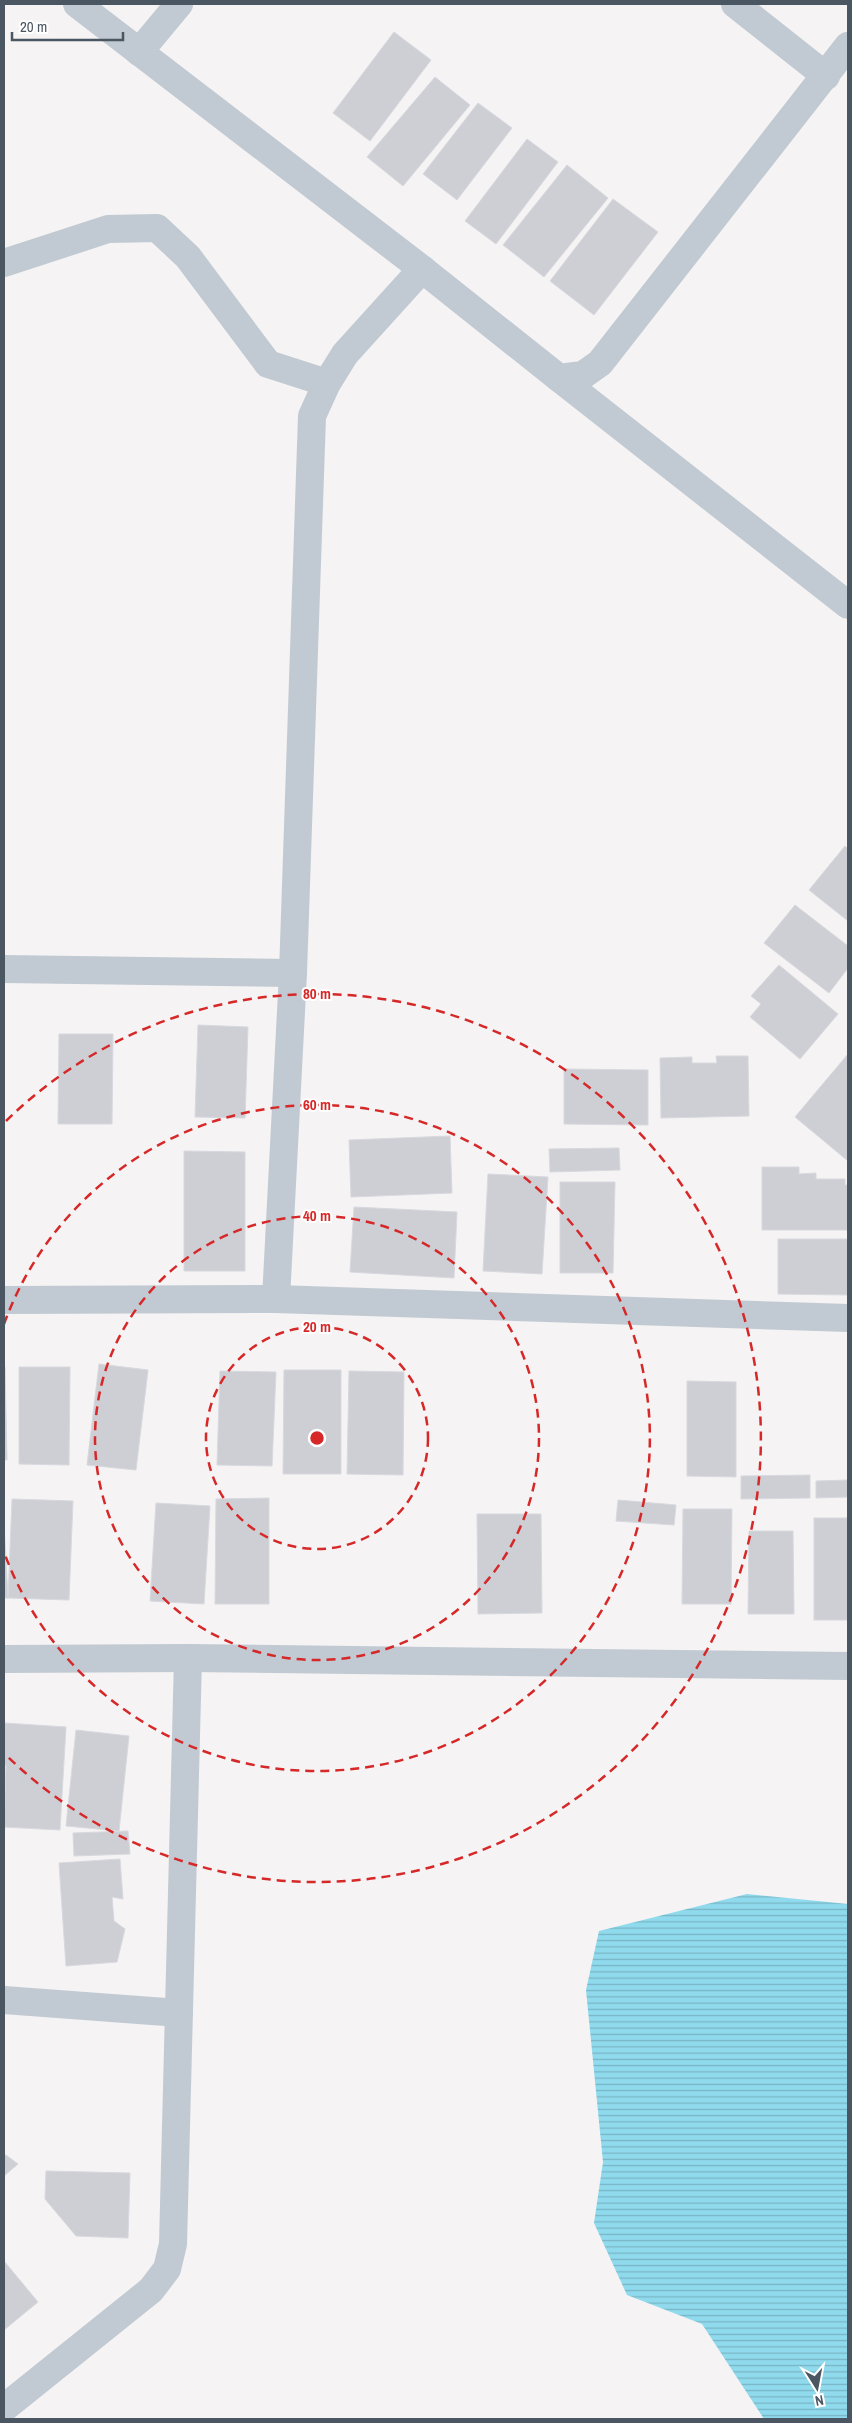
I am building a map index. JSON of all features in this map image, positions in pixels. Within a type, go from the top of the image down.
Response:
[{"type":"street","points":[[77,4],[422,269],[848,605]]},
{"type":"street","points":[[139,52],[179,4]]},
{"type":"street","points":[[735,4],[826,76]]},
{"type":"street","points":[[558,378],[583,375],[600,363],[848,46]]},
{"type":"street","points":[[4,263],[108,228],[157,228],[188,257],[268,364],[327,383]]},
{"type":"street","points":[[276,1299],[293,973],[312,416],[327,383],[345,354],[422,269]]},
{"type":"street","points":[[4,969],[293,973]]},
{"type":"street","points":[[4,1300],[276,1299],[848,1318]]},
{"type":"street","points":[[4,1658],[188,1658],[848,1666]]},
{"type":"street","points":[[4,2408],[151,2290],[167,2269],[173,2244],[188,1658]]},
{"type":"street","points":[[4,2000],[178,2013]]},
{"type":"water","points":[[747,1894],[848,1904],[848,2419],[764,2419],[702,2324],[627,2295],[594,2223],[603,2162],[586,1990],[599,1931]]},
{"type":"building","points":[[394,32],[431,60],[370,141],[333,113]]},
{"type":"building","points":[[435,77],[470,105],[403,186],[367,157]]},
{"type":"building","points":[[478,103],[512,128],[457,200],[423,174]]},
{"type":"building","points":[[527,139],[558,162],[496,244],[465,221]]},
{"type":"building","points":[[567,165],[608,198],[544,277],[503,245]]},
{"type":"building","points":[[613,199],[658,232],[594,315],[550,281]]},
{"type":"building","points":[[845,846],[848,849],[848,921],[809,890]]},
{"type":"building","points":[[795,905],[848,946],[848,968],[829,993],[764,943]]},
{"type":"building","points":[[779,965],[838,1014],[800,1059],[750,1017],[761,1004],[751,996]]},
{"type":"building","points":[[198,1025],[248,1027],[245,1118],[195,1117]]},
{"type":"building","points":[[59,1034],[113,1034],[112,1124],[58,1124]]},
{"type":"building","points":[[848,1054],[848,1161],[795,1117]]},
{"type":"building","points":[[716,1056],[748,1056],[749,1116],[661,1118],[660,1058],[692,1057],[692,1063],[717,1063]]},
{"type":"building","points":[[564,1069],[648,1070],[648,1125],[564,1124]]},
{"type":"building","points":[[450,1136],[452,1193],[351,1197],[349,1140]]},
{"type":"building","points":[[619,1148],[620,1170],[550,1172],[549,1149]]},
{"type":"building","points":[[184,1151],[245,1152],[245,1271],[184,1271]]},
{"type":"building","points":[[762,1167],[799,1167],[799,1174],[816,1173],[816,1179],[845,1179],[845,1185],[848,1185],[848,1230],[762,1230]]},
{"type":"building","points":[[488,1174],[548,1177],[542,1274],[483,1271]]},
{"type":"building","points":[[560,1182],[615,1182],[613,1273],[560,1273]]},
{"type":"building","points":[[354,1207],[457,1212],[454,1278],[350,1272]]},
{"type":"building","points":[[778,1239],[848,1239],[848,1295],[778,1294]]},
{"type":"building","points":[[99,1364],[148,1370],[136,1470],[87,1465]]},
{"type":"building","points":[[5,1367],[7,1460],[4,1460]]},
{"type":"building","points":[[19,1367],[70,1367],[69,1465],[19,1464]]},
{"type":"building","points":[[284,1370],[341,1370],[341,1474],[283,1474]]},
{"type":"building","points":[[220,1371],[276,1372],[272,1466],[217,1465]]},
{"type":"building","points":[[349,1371],[404,1372],[403,1475],[347,1474]]},
{"type":"building","points":[[687,1381],[736,1382],[736,1477],[687,1476]]},
{"type":"building","points":[[810,1475],[810,1498],[741,1499],[741,1476]]},
{"type":"building","points":[[848,1480],[848,1497],[816,1498],[816,1481]]},
{"type":"building","points":[[269,1498],[269,1604],[215,1604],[216,1499]]},
{"type":"building","points":[[12,1499],[73,1501],[69,1600],[8,1598]]},
{"type":"building","points":[[618,1500],[676,1505],[674,1525],[616,1521]]},
{"type":"building","points":[[156,1503],[210,1506],[204,1604],[150,1601]]},
{"type":"building","points":[[683,1509],[732,1509],[731,1604],[682,1604]]},
{"type":"building","points":[[477,1514],[541,1514],[542,1613],[478,1614]]},
{"type":"building","points":[[814,1518],[848,1518],[848,1620],[814,1620]]},
{"type":"building","points":[[4,1525],[8,1598],[4,1598]]},
{"type":"building","points":[[749,1531],[793,1531],[794,1614],[748,1614]]},
{"type":"building","points":[[4,1723],[66,1727],[60,1830],[4,1827],[6,1765],[4,1765]]},
{"type":"building","points":[[76,1730],[129,1736],[119,1831],[66,1826]]},
{"type":"building","points":[[128,1831],[130,1854],[74,1856],[73,1833]]},
{"type":"building","points":[[120,1859],[123,1899],[112,1897],[114,1921],[125,1929],[117,1962],[66,1966],[59,1863]]},
{"type":"building","points":[[6,2155],[18,2164],[4,2176],[4,2156]]},
{"type":"building","points":[[46,2171],[130,2173],[128,2238],[76,2236],[45,2199]]},
{"type":"building","points":[[4,2261],[38,2302],[4,2330]]}]
